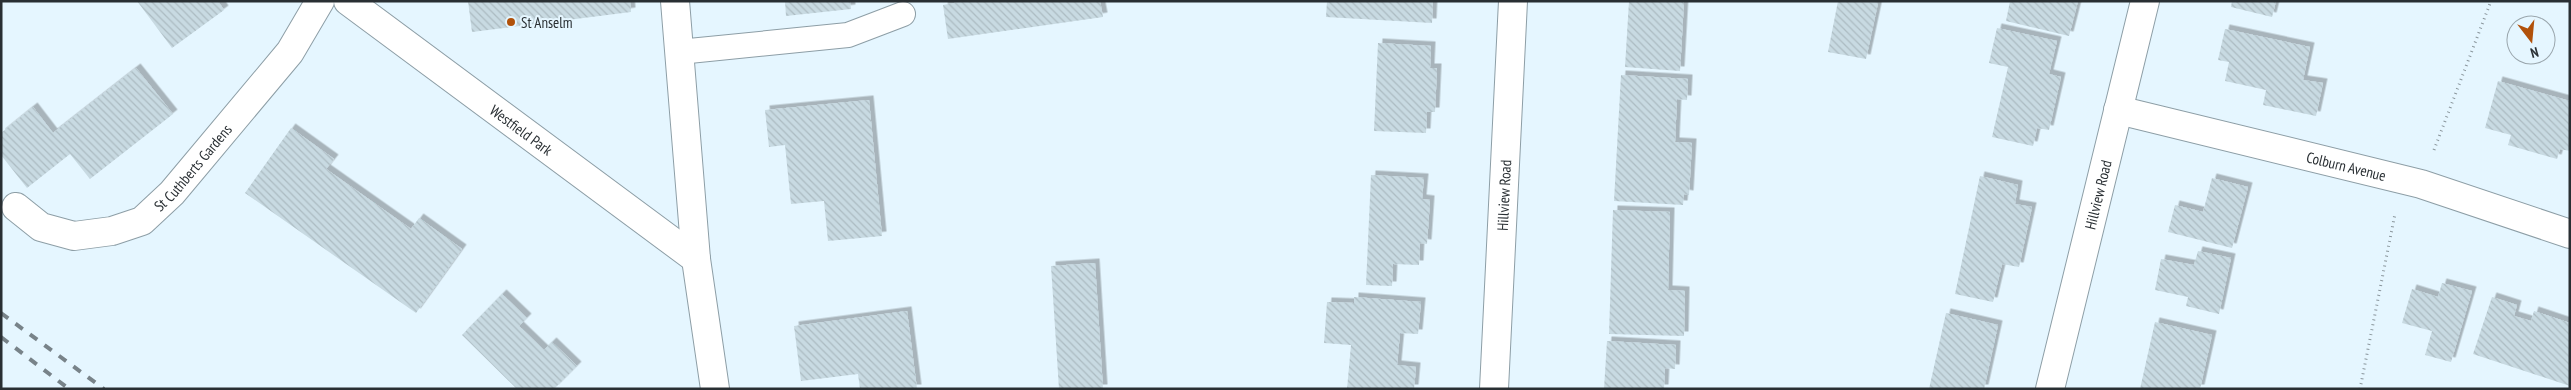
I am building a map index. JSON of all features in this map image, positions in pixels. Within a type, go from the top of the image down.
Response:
[{"type":"street","name":"St Cuthberts Gardens","points":[[16,207],[41,227],[74,236],[112,231],[142,221],[172,193],[290,52],[320,1]]},
{"type":"street","name":"Westfield Park","points":[[348,1],[696,259]]},
{"type":"street","points":[[675,1],[696,259],[715,389]]},
{"type":"street","name":"Hillview Road","points":[[1494,389],[1513,1]]},
{"type":"street","name":"Hillview Road","points":[[2050,389],[2145,1]]},
{"type":"street","name":"Colburn Avenue","points":[[2118,110],[2420,184],[2570,234]]},
{"type":"lane","points":[[679,52],[848,35],[902,14]]},
{"type":"building","points":[[137,1],[218,1],[224,10],[172,48]]},
{"type":"building","name":"St Anselm","points":[[468,1],[630,1],[631,12],[472,32]]},
{"type":"building","points":[[785,1],[850,1],[851,9],[786,16]]},
{"type":"building","points":[[965,1],[1100,1],[1103,17],[948,39],[943,5]]},
{"type":"building","points":[[1327,1],[1433,1],[1432,23],[1326,17]]},
{"type":"building","points":[[1629,1],[1684,1],[1680,71],[1625,67]]},
{"type":"building","points":[[1838,1],[1878,3],[1866,59],[1828,52]]},
{"type":"building","points":[[2010,1],[2078,1],[2069,36],[2006,21]]},
{"type":"building","points":[[2232,1],[2276,1],[2272,17],[2231,7]]},
{"type":"building","points":[[1997,28],[2057,41],[2049,74],[2061,77],[2049,130],[2037,128],[2033,146],[1992,137],[2008,67],[1989,63]]},
{"type":"building","points":[[2225,29],[2310,47],[2303,80],[2323,83],[2316,116],[2263,105],[2266,90],[2225,81],[2229,62],[2218,60]]},
{"type":"building","points":[[1378,43],[1431,46],[1430,68],[1437,68],[1435,112],[1427,112],[1426,133],[1374,131]]},
{"type":"building","points":[[136,68],[173,114],[90,179],[70,154],[27,188],[1,155],[1,133],[33,107],[53,133]]},
{"type":"building","points":[[1621,75],[1688,79],[1687,100],[1677,99],[1675,142],[1692,143],[1689,195],[1684,194],[1683,205],[1614,201]]},
{"type":"building","points":[[2498,81],[2570,101],[2570,151],[2560,149],[2557,159],[2508,145],[2511,135],[2485,128]]},
{"type":"building","points":[[869,100],[882,236],[828,241],[824,201],[791,204],[785,145],[769,147],[765,110]]},
{"type":"building","points":[[291,128],[334,159],[326,169],[411,229],[419,218],[462,249],[416,313],[245,193]]},
{"type":"building","points":[[1371,175],[1424,178],[1422,199],[1430,200],[1427,244],[1420,243],[1419,265],[1393,264],[1392,286],[1366,285]]},
{"type":"building","points":[[1980,176],[2018,185],[2015,204],[2032,207],[2019,267],[2002,264],[1993,302],[1955,294]]},
{"type":"building","points":[[2212,178],[2248,187],[2232,248],[2168,232],[2175,205],[2203,212]]},
{"type":"building","points":[[1613,210],[1670,212],[1668,290],[1685,291],[1684,336],[1609,334]]},
{"type":"building","points":[[2198,251],[2231,258],[2219,314],[2186,306],[2188,297],[2155,290],[2161,259],[2194,265]]},
{"type":"building","points":[[1095,263],[1103,389],[1059,389],[1051,266]]},
{"type":"building","points":[[2442,283],[2472,291],[2451,362],[2425,355],[2432,331],[2402,323],[2412,289],[2438,297]]},
{"type":"building","points":[[502,294],[527,318],[519,326],[544,350],[552,342],[577,366],[554,389],[517,389],[462,335]]},
{"type":"building","points":[[1354,297],[1421,302],[1418,334],[1400,333],[1397,365],[1416,367],[1414,389],[1347,389],[1351,345],[1324,343],[1327,302],[1354,303]]},
{"type":"building","points":[[2492,297],[2517,305],[2514,316],[2531,321],[2534,311],[2570,323],[2570,386],[2473,354]]},
{"type":"building","points":[[907,311],[917,389],[860,389],[858,374],[801,381],[794,326]]},
{"type":"building","points":[[1946,313],[1998,325],[1984,389],[1929,389]]},
{"type":"building","points":[[2155,322],[2212,335],[2200,389],[2140,389]]},
{"type":"building","points":[[1607,341],[1676,345],[1675,369],[1665,368],[1664,389],[1604,389]]},
{"type":"railway","points":[[1,313],[104,389]]},
{"type":"railway","points":[[1,337],[69,389]]},
{"type":"place","name":"St Anselm","points":[[511,22]]}]
